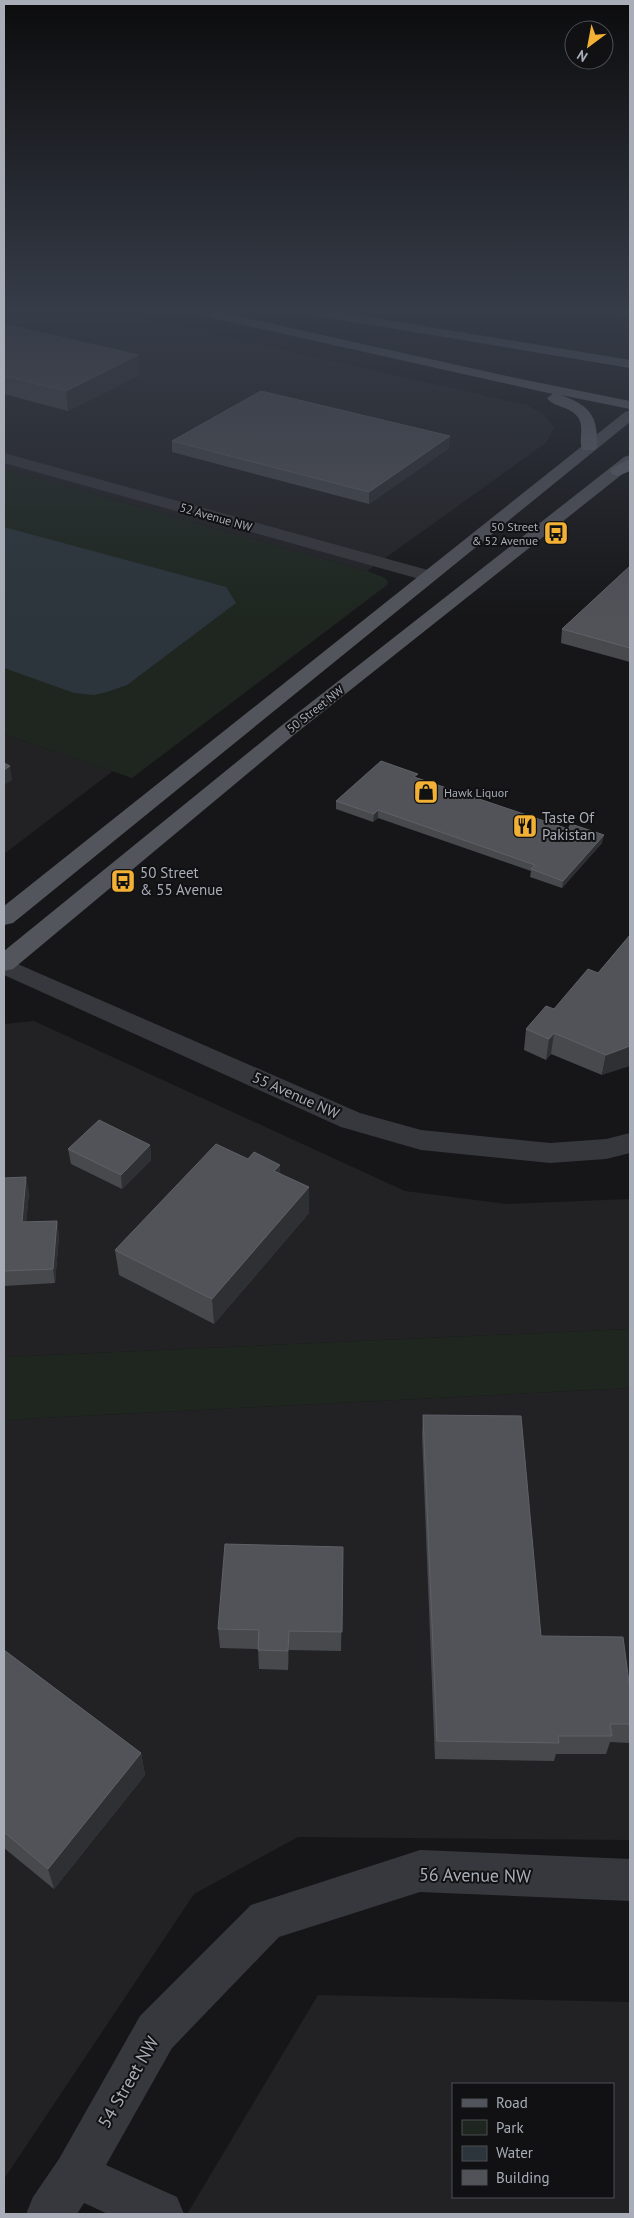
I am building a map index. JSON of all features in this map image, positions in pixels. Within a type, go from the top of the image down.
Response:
[{"type":"highway","points":[[585,415],[589,419],[589,447]]},
{"type":"main road","points":[[4,918],[630,415]]},
{"type":"main road","name":"50 Street NW","points":[[4,964],[288,730],[470,572],[626,465]]},
{"type":"main road","points":[[470,572],[536,505],[552,478]]},
{"type":"main road","points":[[288,730],[345,668],[432,595],[438,586],[437,580],[429,576]]},
{"type":"street","name":"52 Avenue NW","points":[[4,458],[429,576]]},
{"type":"street","name":"55 Avenue NW","points":[[4,964],[351,1120],[421,1140],[485,1148],[550,1154],[618,1146]]},
{"type":"street","name":"56 Avenue NW","points":[[266,1920],[420,1871],[630,1880]]},
{"type":"street","name":"54 Street NW","points":[[50,2214],[75,2175],[156,2032],[266,1920]]},
{"type":"street","points":[[75,2175],[160,2214]]},
{"type":"shaded area","points":[[4,415],[543,415],[554,427],[547,442],[367,571],[4,469]]},
{"type":"shaded area","points":[[4,734],[113,771],[4,854]]},
{"type":"shaded area","points":[[34,1021],[405,1191],[507,1204],[630,1199],[630,1329],[4,1357],[4,1024]]},
{"type":"shaded area","points":[[630,1388],[630,1840],[298,1837],[194,1894],[4,2179],[4,1420]]},
{"type":"shaded area","points":[[318,1995],[630,2002],[630,2214],[187,2214]]},
{"type":"green space","points":[[4,469],[367,571],[383,577],[388,581],[387,585],[132,778],[4,734]]},
{"type":"green space","points":[[630,1329],[630,1388],[4,1420],[4,1357]]},
{"type":"water","points":[[4,527],[226,587],[236,603],[127,685],[94,695],[74,693],[4,668]]},
{"type":"building","points":[[219,415],[360,415],[450,436],[369,492],[172,441]]},
{"type":"building","points":[[630,566],[630,648],[562,629]]},
{"type":"building","points":[[381,761],[418,774],[414,777],[568,829],[571,824],[604,835],[563,881],[531,869],[535,865],[378,810],[374,814],[336,801]]},
{"type":"building","points":[[4,763],[10,766],[4,770]]},
{"type":"building","points":[[630,935],[630,1046],[606,1055],[554,1033],[549,1039],[526,1029],[546,1006],[554,1009],[588,969],[598,973]]},
{"type":"building","points":[[99,1120],[150,1145],[121,1175],[68,1149]]},
{"type":"building","points":[[216,1144],[248,1159],[254,1152],[280,1165],[274,1171],[309,1187],[212,1299],[115,1250]]},
{"type":"building","points":[[26,1177],[22,1222],[57,1221],[53,1269],[4,1271],[4,1178]]},
{"type":"building","points":[[423,1415],[521,1416],[541,1636],[623,1637],[630,1690],[630,1724],[610,1724],[612,1736],[558,1736],[559,1743],[437,1741]]},
{"type":"building","points":[[225,1544],[343,1547],[342,1632],[289,1631],[288,1651],[258,1650],[259,1630],[218,1629]]},
{"type":"building","points":[[4,1650],[141,1753],[48,1869],[4,1832]]},
{"type":"place","name":"50 Street & 52 Avenue","points":[[556,533]]},
{"type":"place","name":"Hawk Liquor","points":[[426,792]]},
{"type":"place","name":"Taste Of Pakistan","points":[[525,826]]},
{"type":"place","name":"50 Street & 55 Avenue","points":[[123,881]]}]
